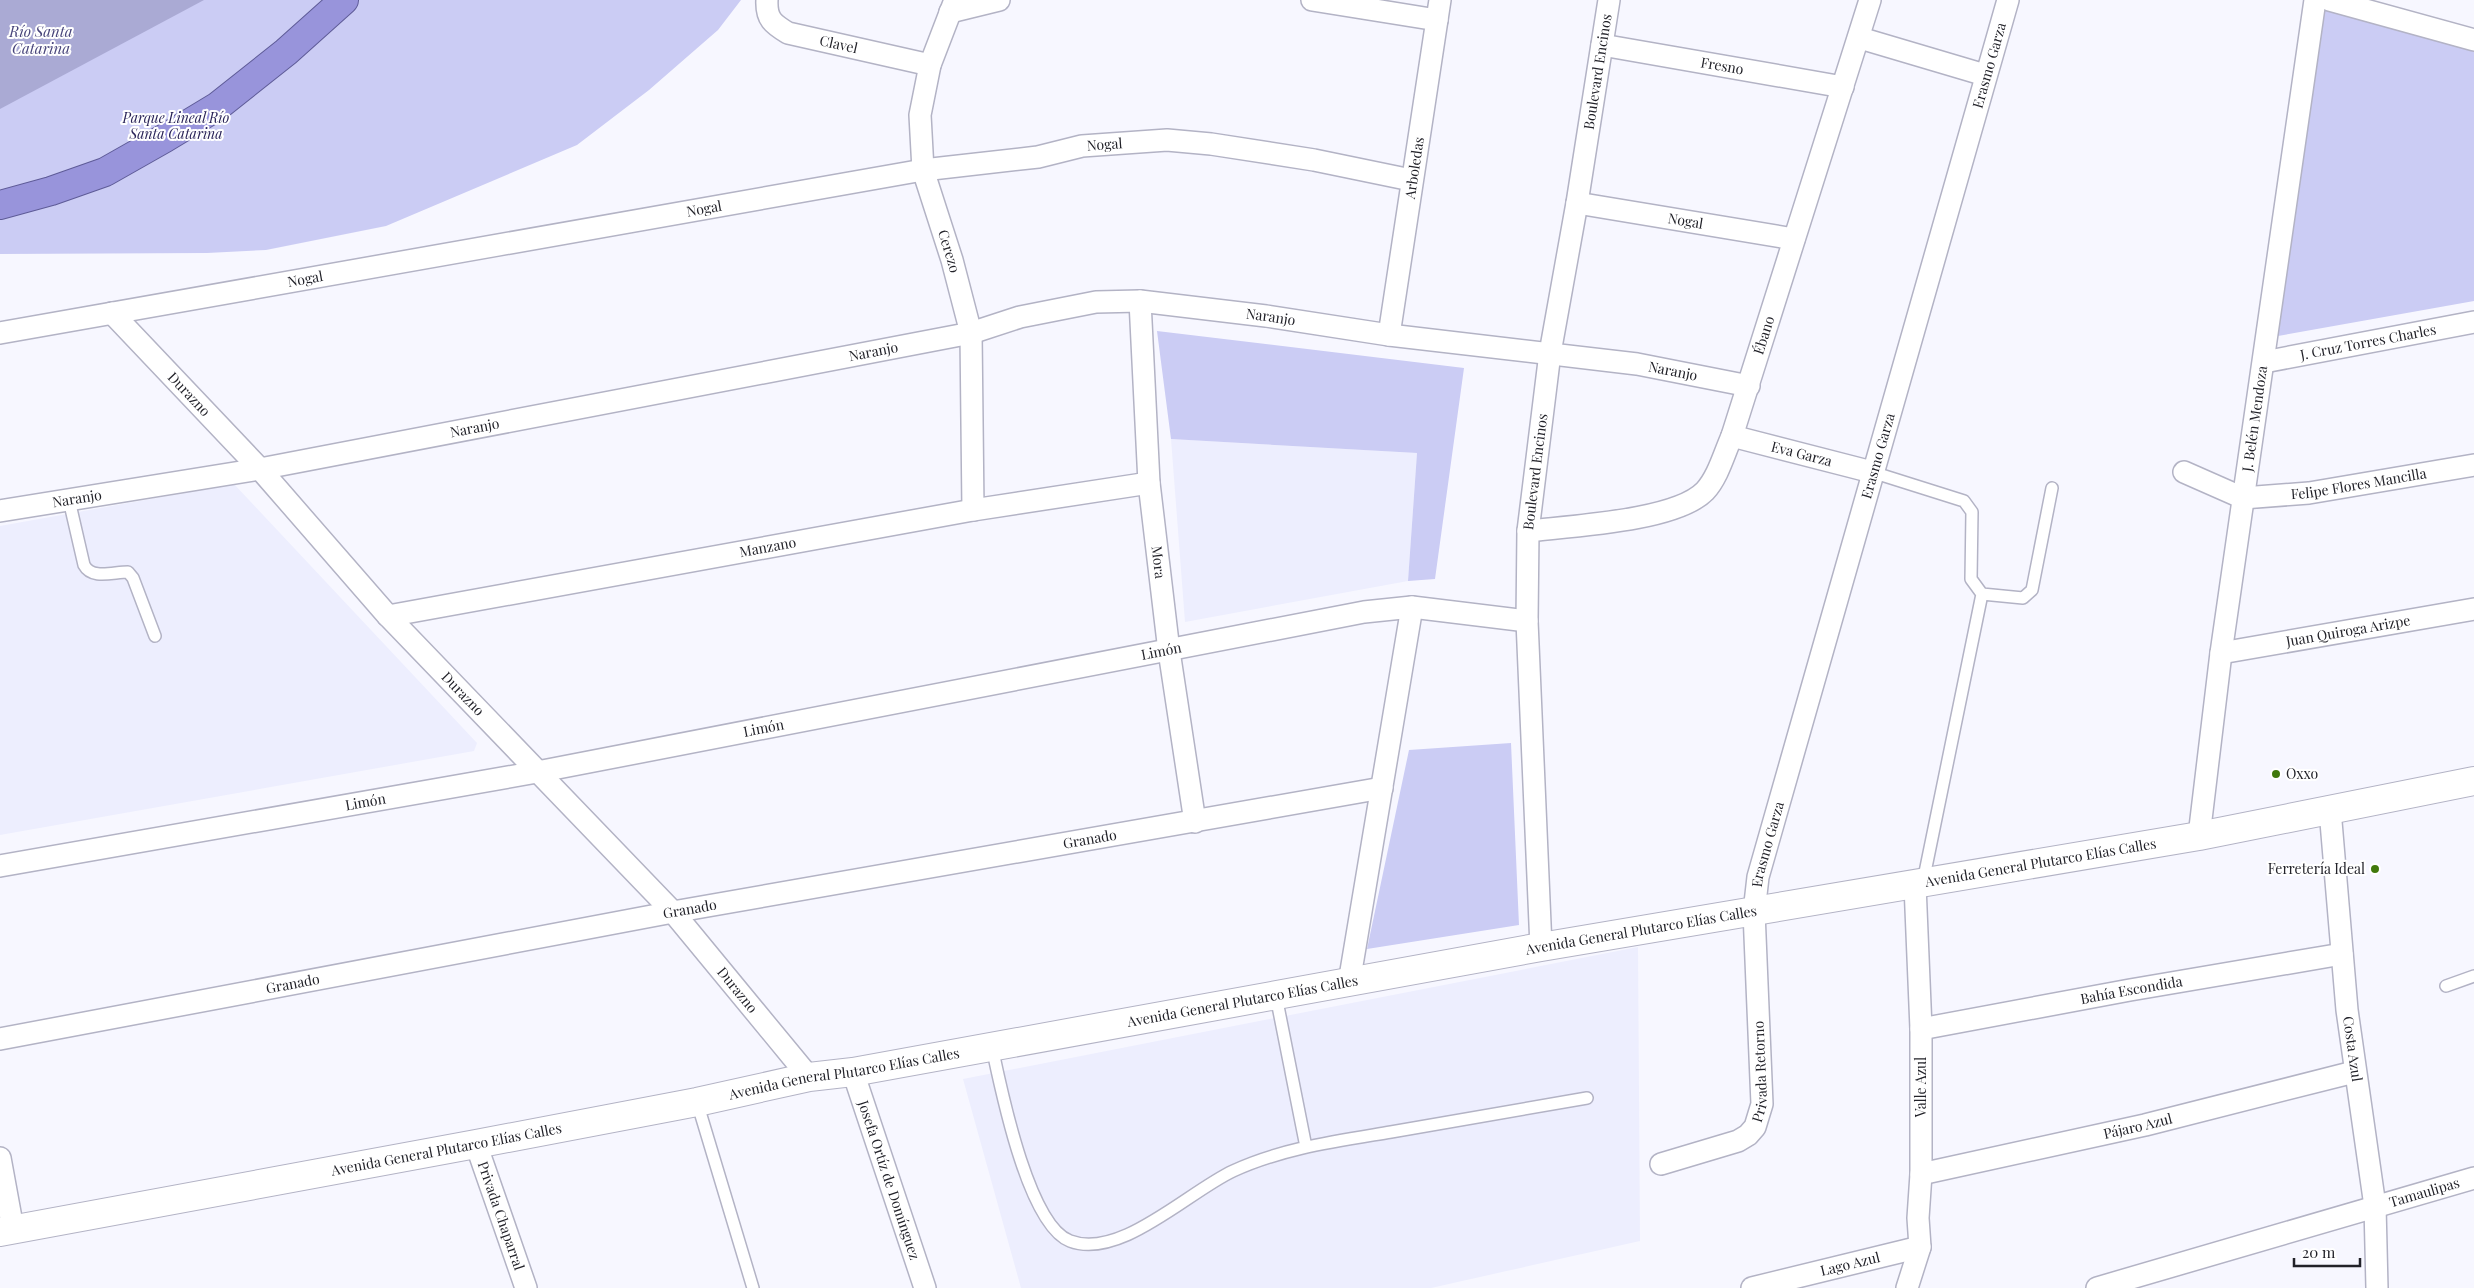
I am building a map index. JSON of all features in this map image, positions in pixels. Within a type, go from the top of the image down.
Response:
[{"type":"highway","points":[[0,205],[52,191],[105,172],[218,106],[286,52],[344,0]]},
{"type":"street","name":"Clavel","points":[[767,0],[766,11],[771,23],[788,33],[930,64]]},
{"type":"street","points":[[952,6],[999,0]]},
{"type":"street","points":[[1312,0],[1438,10]]},
{"type":"street","name":"Boulevard Encinos","points":[[1541,947],[1527,621],[1528,531],[1550,353],[1577,204],[1610,0]]},
{"type":"street","name":"Ébano","points":[[1528,531],[1661,514],[1687,505],[1705,491],[1717,471],[1732,436],[1749,386],[1794,239],[1860,38],[1870,0]]},
{"type":"street","name":"Erasmo Garza","points":[[1754,912],[1755,892],[1765,848],[2008,0]]},
{"type":"street","name":"J. Belén Mendoza","points":[[2199,836],[2221,653],[2315,0]]},
{"type":"street","points":[[2329,0],[2474,40]]},
{"type":"street","name":"Cerezo","points":[[952,6],[930,64],[920,115],[923,170],[952,260],[971,332],[973,510]]},
{"type":"street","name":"Arboledas","points":[[1389,336],[1438,10]]},
{"type":"street","points":[[1860,38],[1985,75]]},
{"type":"street","name":"Fresno","points":[[1602,45],[1843,87]]},
{"type":"street","name":"Nogal","points":[[0,333],[923,170],[1038,156],[1082,146],[1167,140],[1211,144],[1314,160],[1411,180]]},
{"type":"street","name":"Nogal","points":[[1577,204],[1794,239]]},
{"type":"street","name":"Naranjo","points":[[0,511],[260,468],[971,332],[1020,317],[1096,302],[1140,302],[1266,316],[1389,336],[1637,364],[1749,386]]},
{"type":"street","name":"Mora","points":[[1140,302],[1149,483],[1168,651],[1195,822]]},
{"type":"street","name":"Durazno","points":[[112,312],[260,468],[388,616],[673,912],[810,1077]]},
{"type":"street","name":"J. Cruz Torres Charles","points":[[2264,362],[2474,322]]},
{"type":"street","name":"Eva Garza","points":[[1732,436],[1872,472]]},
{"type":"street","name":"Felipe Flores Mancilla","points":[[2243,498],[2309,493],[2474,465]]},
{"type":"street","points":[[2184,472],[2243,498]]},
{"type":"street","name":"Manzano","points":[[388,616],[973,510],[1149,483]]},
{"type":"street","points":[[1349,984],[1412,607]]},
{"type":"street","name":"Limón","points":[[0,866],[537,772],[1364,612],[1412,607],[1527,621]]},
{"type":"street","name":"Juan Quiroga Arizpe","points":[[2221,653],[2474,609]]},
{"type":"street","name":"Avenida General Plutarco Elías Calles","points":[[6,1230],[697,1102],[810,1077],[853,1072],[1349,984],[1541,947],[2199,836],[2474,780]]},
{"type":"street","name":"Granado","points":[[0,1039],[673,912],[1382,788]]},
{"type":"street","name":"Costa Azul","points":[[2330,810],[2354,1072],[2375,1206],[2377,1288]]},
{"type":"street","name":"Valle Azul","points":[[1907,1288],[1920,1247],[1918,1218],[1921,1174],[1919,884]]},
{"type":"street","name":"Privada Retorno","points":[[1661,1164],[1738,1141],[1748,1135],[1759,1119],[1762,1088],[1754,912]]},
{"type":"street","name":"Bahía Escondida","points":[[1921,1029],[2130,990],[2342,954]]},
{"type":"street","name":"Josefa Ortíz de Domínguez","points":[[853,1072],[925,1288]]},
{"type":"street","name":"Pájaro Azul","points":[[1921,1174],[2145,1126],[2354,1072]]},
{"type":"street","name":"Privada Chaparral","points":[[476,1144],[526,1288]]},
{"type":"street","points":[[0,1158],[6,1230]]},
{"type":"street","name":"Tamaulipas","points":[[2097,1288],[2474,1178]]},
{"type":"street","name":"Lago Azul","points":[[1752,1288],[1920,1247]]},
{"type":"lane","points":[[1872,472],[1964,501],[1972,512],[1971,579],[1982,594],[2023,598],[2032,590],[2052,488]]},
{"type":"lane","points":[[69,500],[87,572],[94,574],[128,572],[133,578],[155,636]]},
{"type":"lane","points":[[1919,884],[1982,594]]},
{"type":"lane","points":[[2446,986],[2474,976]]},
{"type":"lane","points":[[1276,996],[1306,1146]]},
{"type":"lane","points":[[992,1047],[1006,1111],[1026,1177],[1043,1213],[1056,1232],[1068,1240],[1082,1244],[1098,1244],[1122,1238],[1225,1175],[1254,1161],[1306,1146],[1587,1098]]},
{"type":"lane","points":[[697,1102],[753,1288]]},
{"type":"shaded area","points":[[1171,439],[1417,453],[1408,581],[1185,622]]},
{"type":"shaded area","points":[[234,484],[477,743],[474,751],[0,835],[0,526]]},
{"type":"shaded area","points":[[1638,947],[1640,1241],[1431,1288],[1021,1288],[963,1079]]},
{"type":"green space","name":"Parque Lineal Río Santa Catarina","points":[[0,0],[741,0],[718,30],[649,90],[577,145],[386,226],[266,250],[207,253],[0,254]]},
{"type":"green space","points":[[2323,8],[2474,46],[2474,301],[2278,336]]},
{"type":"green space","points":[[1157,331],[1464,368],[1435,579],[1408,581],[1417,453],[1171,439]]},
{"type":"green space","points":[[1511,743],[1519,925],[1367,949],[1409,750]]},
{"type":"water","name":"Río Santa Catarina","points":[[0,0],[204,0],[0,109]]},
{"type":"place","name":"Oxxo","points":[[2276,774]]},
{"type":"place","name":"Ferretería Ideal","points":[[2375,869]]}]
